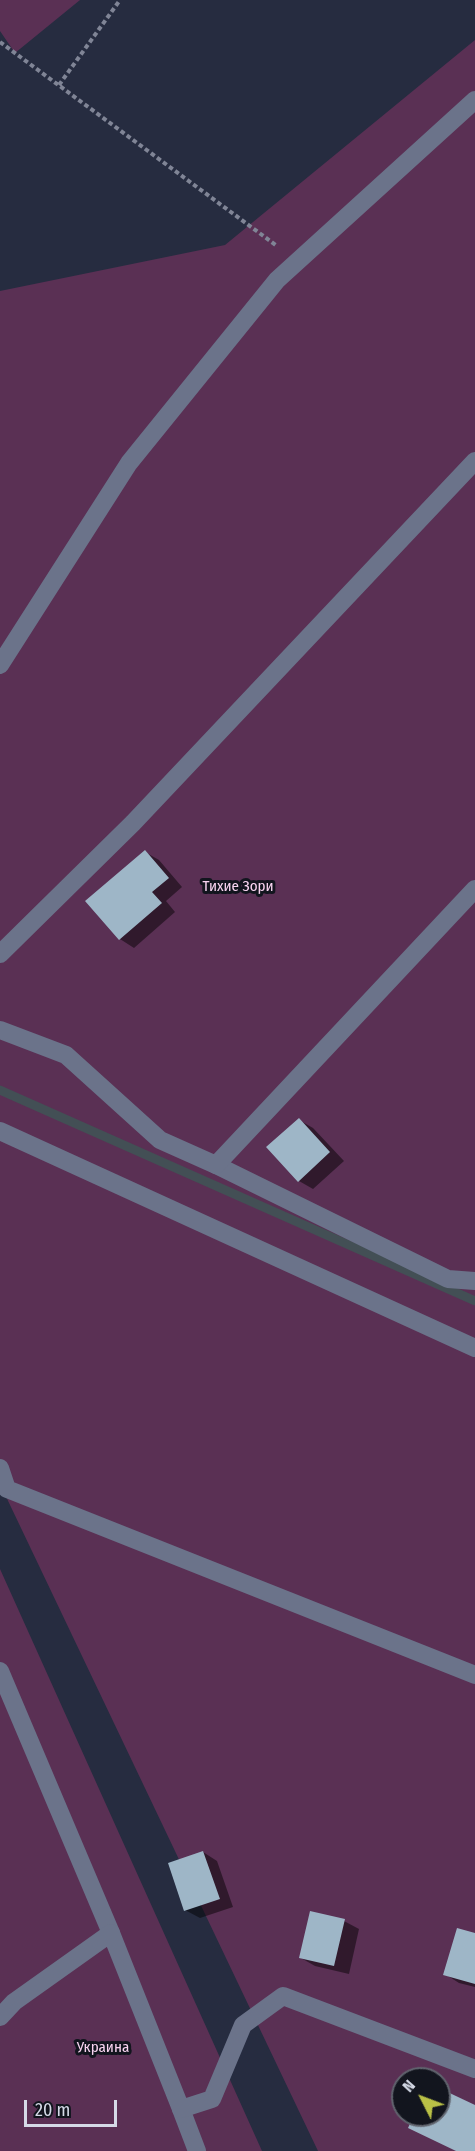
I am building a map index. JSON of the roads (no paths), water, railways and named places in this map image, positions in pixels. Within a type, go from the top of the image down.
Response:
[{"type":"street","points":[[0,665],[129,463],[277,280],[475,100]]},
{"type":"street","points":[[0,954],[141,814],[475,461]]},
{"type":"street","points":[[216,1165],[475,889]]},
{"type":"street","points":[[0,1029],[66,1055],[160,1140],[216,1165],[448,1279],[475,1281]]},
{"type":"street","points":[[0,1131],[475,1348]]},
{"type":"street","points":[[0,1468],[7,1489],[475,1675]]},
{"type":"street","points":[[0,1671],[111,1933],[197,2151]]},
{"type":"street","points":[[0,2016],[14,2002],[111,1933]]},
{"type":"street","points":[[181,2109],[212,2099],[243,2025],[283,1996],[475,2069]]},
{"type":"waterway","points":[[0,1090],[475,1301]]},
{"type":"park label","name":"Тихие Зори","points":[[238,887]]},
{"type":"park label","name":"Украина","points":[[103,2048]]}]
